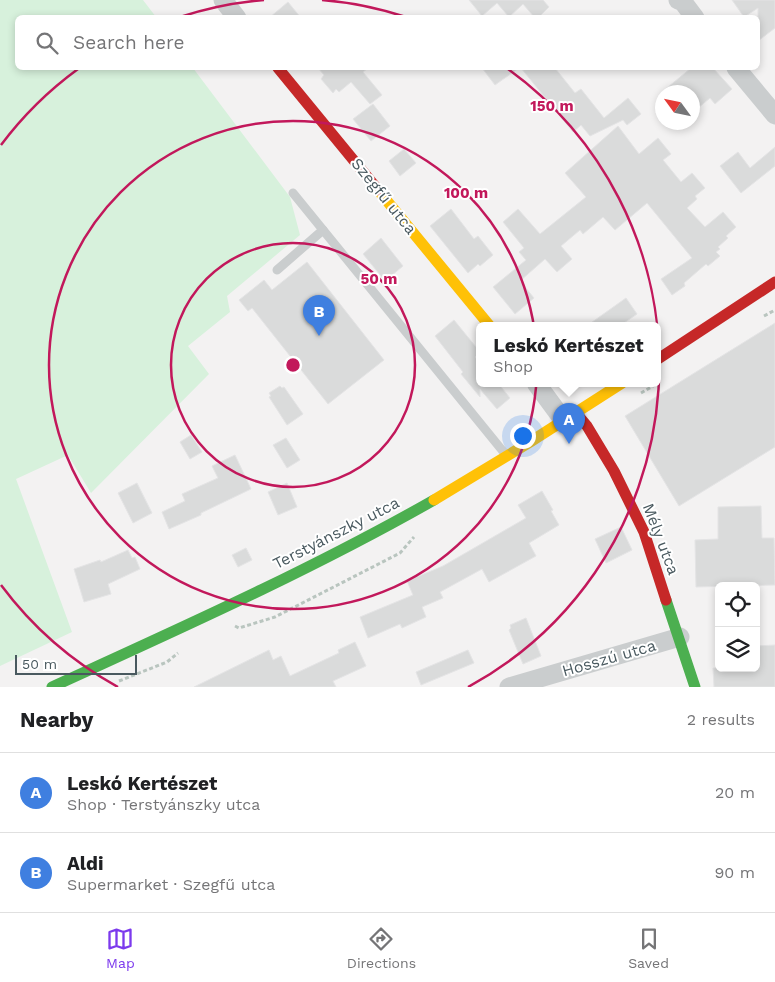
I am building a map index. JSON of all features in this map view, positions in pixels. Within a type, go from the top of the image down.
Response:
[{"type":"main road","name":"Szegfű utca","points":[[280,70],[487,322]]},
{"type":"main road","points":[[661,357],[775,282]]},
{"type":"main road","name":"Terstyánszky utca","points":[[52,687],[224,607],[339,551],[417,510],[508,457],[616,387]]},
{"type":"main road","name":"Mély utca","points":[[570,417],[587,426],[614,471],[644,532],[695,687]]},
{"type":"street","points":[[223,0],[235,15]]},
{"type":"street","points":[[681,1],[693,15]]},
{"type":"street","points":[[738,70],[775,115]]},
{"type":"street","points":[[540,387],[570,417]]},
{"type":"street","name":"Hosszú utca","points":[[509,687],[680,637]]},
{"type":"lane","points":[[293,193],[508,457]]},
{"type":"lane","points":[[277,270],[323,230]]},
{"type":"path","points":[[232,625],[239,628],[274,617],[400,553],[418,531],[417,510]]},
{"type":"green space","points":[[0,0],[143,0],[154,15],[15,15],[15,70],[195,70],[290,197],[300,235],[227,296],[230,312],[188,346],[209,374],[91,493],[68,455],[16,479],[72,632],[0,666]]},
{"type":"building","points":[[469,0],[543,0],[549,7],[541,15],[532,15],[523,4],[511,15],[507,15],[497,3],[481,15]]},
{"type":"building","points":[[732,0],[775,0],[775,28],[760,39],[760,15],[758,15],[758,8],[747,15],[743,15]]},
{"type":"building","points":[[288,2],[299,15],[273,15]]},
{"type":"building","points":[[320,70],[366,70],[363,72],[382,95],[370,104],[351,82],[339,92],[336,89],[333,93],[321,79],[324,75]]},
{"type":"building","points":[[484,70],[516,70],[495,85]]},
{"type":"building","points":[[523,70],[557,70],[575,93],[581,89],[604,118],[628,98],[641,114],[627,125],[623,120],[590,136],[581,125],[573,132]]},
{"type":"building","points":[[689,70],[715,70],[732,89],[715,104],[710,98],[700,106],[700,85],[670,85]]},
{"type":"building","points":[[373,104],[390,126],[371,141],[353,119]]},
{"type":"building","points":[[618,126],[639,154],[658,138],[671,154],[663,160],[681,182],[692,173],[705,188],[695,196],[697,199],[687,208],[705,227],[723,212],[736,227],[718,247],[720,249],[716,252],[720,256],[708,266],[706,264],[684,283],[685,286],[672,295],[661,279],[692,258],[647,203],[615,230],[603,217],[583,234],[580,230],[561,246],[572,259],[557,272],[545,259],[520,281],[534,298],[515,314],[493,287],[526,260],[519,252],[524,248],[503,222],[518,209],[540,234],[586,197],[565,173]]},
{"type":"building","points":[[775,147],[775,166],[741,193],[720,166],[738,152],[750,168]]},
{"type":"building","points":[[404,149],[416,163],[400,176],[389,161]]},
{"type":"building","points":[[451,209],[474,239],[478,236],[493,255],[468,273],[430,226]]},
{"type":"building","points":[[381,238],[403,266],[385,281],[363,254]]},
{"type":"building","points":[[307,262],[384,360],[328,404],[252,308],[248,311],[239,300],[264,280],[272,290]]},
{"type":"building","points":[[626,298],[637,314],[625,322],[592,322]]},
{"type":"building","points":[[454,320],[476,347],[476,387],[501,387],[510,398],[497,409],[480,389],[480,397],[461,374],[463,372],[435,336]]},
{"type":"building","points":[[775,323],[775,447],[679,506],[625,416]]},
{"type":"building","points":[[280,386],[284,387],[303,414],[287,425],[269,397],[271,396],[269,393]]},
{"type":"building","points":[[191,435],[202,452],[190,459],[180,442]]},
{"type":"building","points":[[286,438],[300,460],[287,468],[273,445]]},
{"type":"building","points":[[235,455],[251,489],[169,529],[162,512],[185,501],[182,494],[218,478],[212,466]]},
{"type":"building","points":[[137,483],[152,513],[133,523],[118,493]]},
{"type":"building","points":[[287,483],[297,507],[278,515],[268,492]]},
{"type":"building","points":[[542,491],[559,525],[529,543],[536,556],[489,582],[482,569],[440,592],[443,598],[422,607],[426,617],[402,628],[400,624],[368,638],[360,617],[413,595],[407,581],[443,566],[526,518],[518,505]]},
{"type":"building","points":[[761,506],[762,538],[774,538],[775,585],[760,585],[760,582],[715,582],[715,587],[696,587],[695,540],[718,539],[718,507]]},
{"type":"building","points":[[621,527],[632,550],[606,563],[595,539]]},
{"type":"building","points":[[246,548],[252,560],[238,567],[232,555]]},
{"type":"building","points":[[128,550],[132,558],[135,557],[140,569],[108,584],[111,594],[84,602],[74,569],[100,560],[101,562]]},
{"type":"building","points":[[526,618],[541,656],[523,664],[509,630],[511,628],[510,625]]},
{"type":"building","points":[[355,642],[366,666],[333,681],[336,687],[194,687],[269,650],[273,660],[281,656],[290,676],[339,653],[338,650]]},
{"type":"building","points":[[775,645],[775,687],[714,687],[713,668],[715,668],[715,672],[760,672],[760,646]]},
{"type":"building","points":[[468,650],[474,663],[421,685],[416,672]]},
{"type":"traffic: fast","points":[[52,687],[293,574],[388,526],[434,500]]},
{"type":"traffic: fast","points":[[666,600],[695,687]]},
{"type":"traffic: slow","points":[[378,190],[487,322]]},
{"type":"traffic: slow","points":[[434,500],[616,387]]},
{"type":"traffic: jam","points":[[280,70],[378,190]]},
{"type":"traffic: jam","points":[[661,357],[775,282]]},
{"type":"traffic: jam","points":[[576,413],[587,426],[614,471],[644,532],[666,600]]},
{"type":"place","name":"Aldi","points":[[319,336]]},
{"type":"place","name":"Leskó Kertészet","points":[[569,444]]}]
